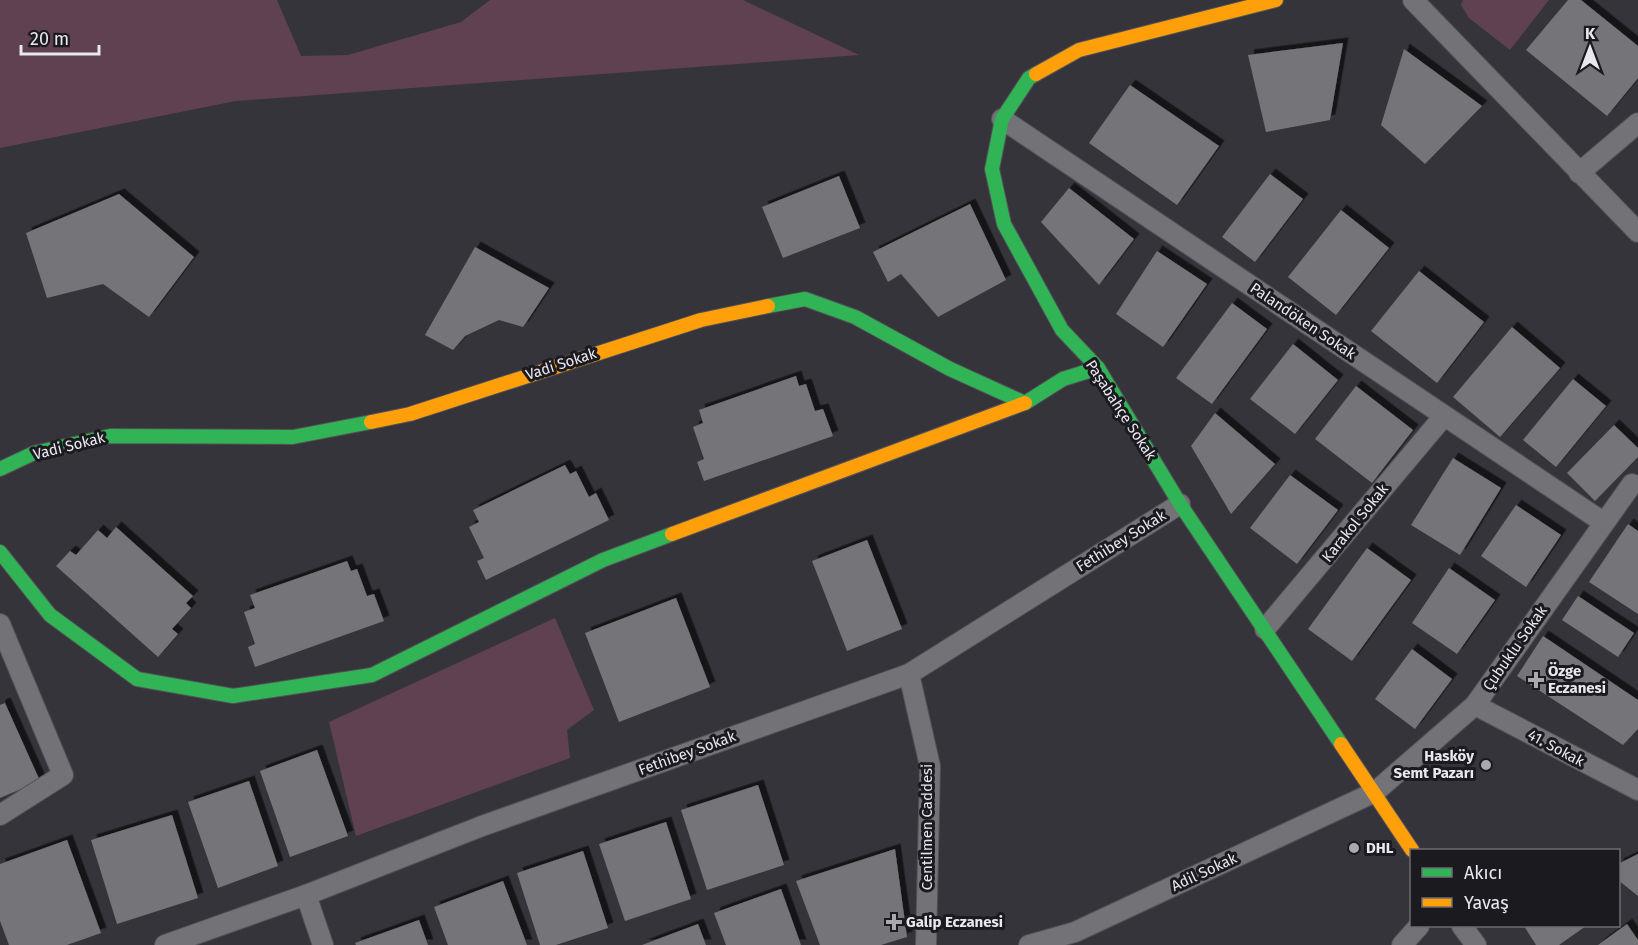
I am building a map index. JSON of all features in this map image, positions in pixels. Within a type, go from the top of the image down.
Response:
[{"type":"street","name":"Paşabahçe Sokak","points":[[1276,0],[1079,50],[1029,78],[1002,119],[992,169],[1004,224],[1062,330],[1098,368],[1180,504],[1411,849]]},
{"type":"street","points":[[1413,0],[1638,232]]},
{"type":"street","name":"Palandöken Sokak","points":[[1002,119],[1603,522]]},
{"type":"street","points":[[1579,173],[1638,123]]},
{"type":"street","name":"Vadi Sokak","points":[[0,469],[34,453],[110,435],[293,437],[410,414],[701,320],[805,299],[855,316],[950,369],[1025,402]]},
{"type":"street","points":[[0,552],[50,615],[137,679],[233,696],[372,675],[603,560],[1025,402],[1064,379],[1098,368]]},
{"type":"street","name":"Karakol Sokak","points":[[1265,629],[1444,416]]},
{"type":"street","name":"Çubuklu Sokak","points":[[1375,792],[1475,705],[1632,484]]},
{"type":"street","name":"Fethibey Sokak","points":[[165,945],[306,895],[482,826],[909,674],[1180,504]]},
{"type":"street","points":[[0,624],[63,775],[0,815]]},
{"type":"street","name":"Centilmen Caddesi","points":[[909,674],[930,766],[926,945]]},
{"type":"street","name":"41. Sokak","points":[[1475,705],[1638,790]]},
{"type":"street","name":"Adil Sokak","points":[[1029,945],[1075,932],[1375,792]]},
{"type":"street","points":[[306,895],[323,945]]},
{"type":"street","points":[[1402,945],[1418,927]]},
{"type":"street","points":[[1463,927],[1476,945]]},
{"type":"shaded area","points":[[0,0],[277,0],[301,56],[348,55],[461,22],[490,0],[743,0],[859,55],[236,101],[0,148]]},
{"type":"shaded area","points":[[1463,0],[1549,0],[1510,50],[1469,18],[1461,5]]},
{"type":"shaded area","points":[[555,618],[594,710],[567,730],[570,758],[356,836],[329,722]]},
{"type":"building","points":[[1568,0],[1581,0],[1638,46],[1638,78],[1607,116],[1526,50]]},
{"type":"building","points":[[1343,43],[1330,120],[1266,132],[1248,55]]},
{"type":"building","points":[[1404,49],[1482,106],[1425,164],[1381,125]]},
{"type":"building","points":[[1130,85],[1219,146],[1177,205],[1089,143]]},
{"type":"building","points":[[1270,174],[1303,199],[1255,262],[1222,237]]},
{"type":"building","points":[[839,176],[860,228],[783,258],[762,207]]},
{"type":"building","points":[[1069,188],[1134,239],[1099,285],[1041,222]]},
{"type":"building","points":[[119,194],[194,257],[149,317],[103,284],[47,298],[26,233]]},
{"type":"building","points":[[970,204],[1006,280],[938,317],[901,274],[888,282],[873,252]]},
{"type":"building","points":[[1341,210],[1389,248],[1336,315],[1288,277]]},
{"type":"building","points":[[475,247],[549,288],[523,327],[499,320],[465,336],[453,350],[425,335]]},
{"type":"building","points":[[1157,251],[1207,284],[1163,347],[1116,314]]},
{"type":"building","points":[[1419,271],[1484,322],[1437,383],[1371,331]]},
{"type":"building","points":[[1232,303],[1267,329],[1212,404],[1176,378]]},
{"type":"building","points":[[1512,327],[1560,368],[1500,437],[1453,397]]},
{"type":"building","points":[[1293,344],[1338,380],[1295,434],[1250,399]]},
{"type":"building","points":[[796,376],[799,386],[806,384],[815,411],[823,409],[833,436],[704,481],[697,462],[704,459],[693,427],[703,423],[699,410]]},
{"type":"building","points":[[1573,379],[1606,406],[1556,467],[1523,440]]},
{"type":"building","points":[[1356,386],[1413,430],[1372,483],[1315,439]]},
{"type":"building","points":[[1215,413],[1275,464],[1231,514],[1191,446]]},
{"type":"building","points":[[1614,425],[1638,448],[1638,457],[1595,501],[1567,473]]},
{"type":"building","points":[[1453,458],[1501,488],[1460,555],[1411,525]]},
{"type":"building","points":[[565,465],[570,474],[576,471],[589,497],[596,493],[609,520],[486,580],[477,561],[484,558],[469,527],[479,522],[473,510]]},
{"type":"building","points":[[1290,475],[1338,510],[1297,564],[1250,528]]},
{"type":"building","points":[[1516,505],[1561,535],[1526,587],[1481,556]]},
{"type":"building","points":[[1628,524],[1638,531],[1638,614],[1589,582]]},
{"type":"building","points":[[116,527],[193,596],[186,603],[191,608],[172,629],[178,634],[158,657],[56,566],[70,551],[76,555],[98,530],[107,538]]},
{"type":"building","points":[[867,540],[902,629],[847,651],[812,561]]},
{"type":"building","points":[[1367,548],[1411,580],[1352,661],[1308,629]]},
{"type":"building","points":[[347,561],[351,571],[357,569],[367,596],[374,594],[384,621],[255,667],[248,647],[255,644],[244,612],[255,608],[250,595]]},
{"type":"building","points":[[1449,568],[1495,600],[1457,654],[1412,623]]},
{"type":"building","points":[[1578,596],[1634,633],[1618,657],[1562,620]]},
{"type":"building","points":[[676,598],[710,687],[619,722],[585,633]]},
{"type":"building","points":[[1543,636],[1638,700],[1638,729],[1623,745],[1517,676]]},
{"type":"building","points":[[1412,649],[1452,679],[1415,729],[1375,699]]},
{"type":"building","points":[[5,703],[40,781],[0,798],[0,705]]},
{"type":"building","points":[[317,750],[348,836],[290,857],[260,771]]},
{"type":"building","points":[[249,781],[278,866],[218,888],[188,802]]},
{"type":"building","points":[[758,785],[784,865],[707,890],[681,810]]},
{"type":"building","points":[[172,815],[198,898],[117,924],[91,840]]},
{"type":"building","points":[[666,822],[691,899],[625,921],[599,844]]},
{"type":"building","points":[[67,840],[101,933],[67,945],[9,945],[0,921],[0,864]]},
{"type":"building","points":[[895,849],[907,937],[881,945],[820,945],[796,881]]},
{"type":"building","points":[[583,851],[608,928],[556,945],[540,945],[517,873]]},
{"type":"building","points":[[1638,854],[1638,896],[1620,882],[1620,863]]},
{"type":"building","points":[[503,881],[527,945],[448,945],[434,907]]},
{"type":"building","points":[[781,889],[801,945],[726,945],[714,913]]},
{"type":"building","points":[[419,920],[428,945],[356,945],[355,943]]},
{"type":"building","points":[[698,924],[706,945],[642,945]]},
{"type":"building","points":[[1627,924],[1638,940],[1638,945],[1598,945]]},
{"type":"building","points":[[1525,927],[1585,927],[1559,945],[1536,945]]},
{"type":"traffic: fast","points":[[1036,74],[1029,78],[1002,119],[992,169],[1004,224],[1062,330],[1098,368],[1180,504],[1341,744]]},
{"type":"traffic: fast","points":[[768,306],[805,299],[855,317],[950,369],[1025,403],[1063,379],[1098,368]]},
{"type":"traffic: fast","points":[[0,469],[34,453],[110,436],[293,437],[371,422]]},
{"type":"traffic: fast","points":[[0,552],[50,615],[137,679],[233,696],[372,675],[603,560],[672,534]]},
{"type":"traffic: slow","points":[[1036,74],[1079,50],[1276,0]]},
{"type":"traffic: slow","points":[[371,422],[410,414],[701,320],[768,306]]},
{"type":"traffic: slow","points":[[672,534],[1025,403]]},
{"type":"traffic: slow","points":[[1341,744],[1411,849]]},
{"type":"place","name":"Özge Eczanesi","points":[[1536,680]]},
{"type":"place","name":"Hasköy Semt Pazarı","points":[[1486,765]]},
{"type":"place","name":"DHL","points":[[1354,848]]},
{"type":"place","name":"Galip Eczanesi","points":[[894,922]]}]
